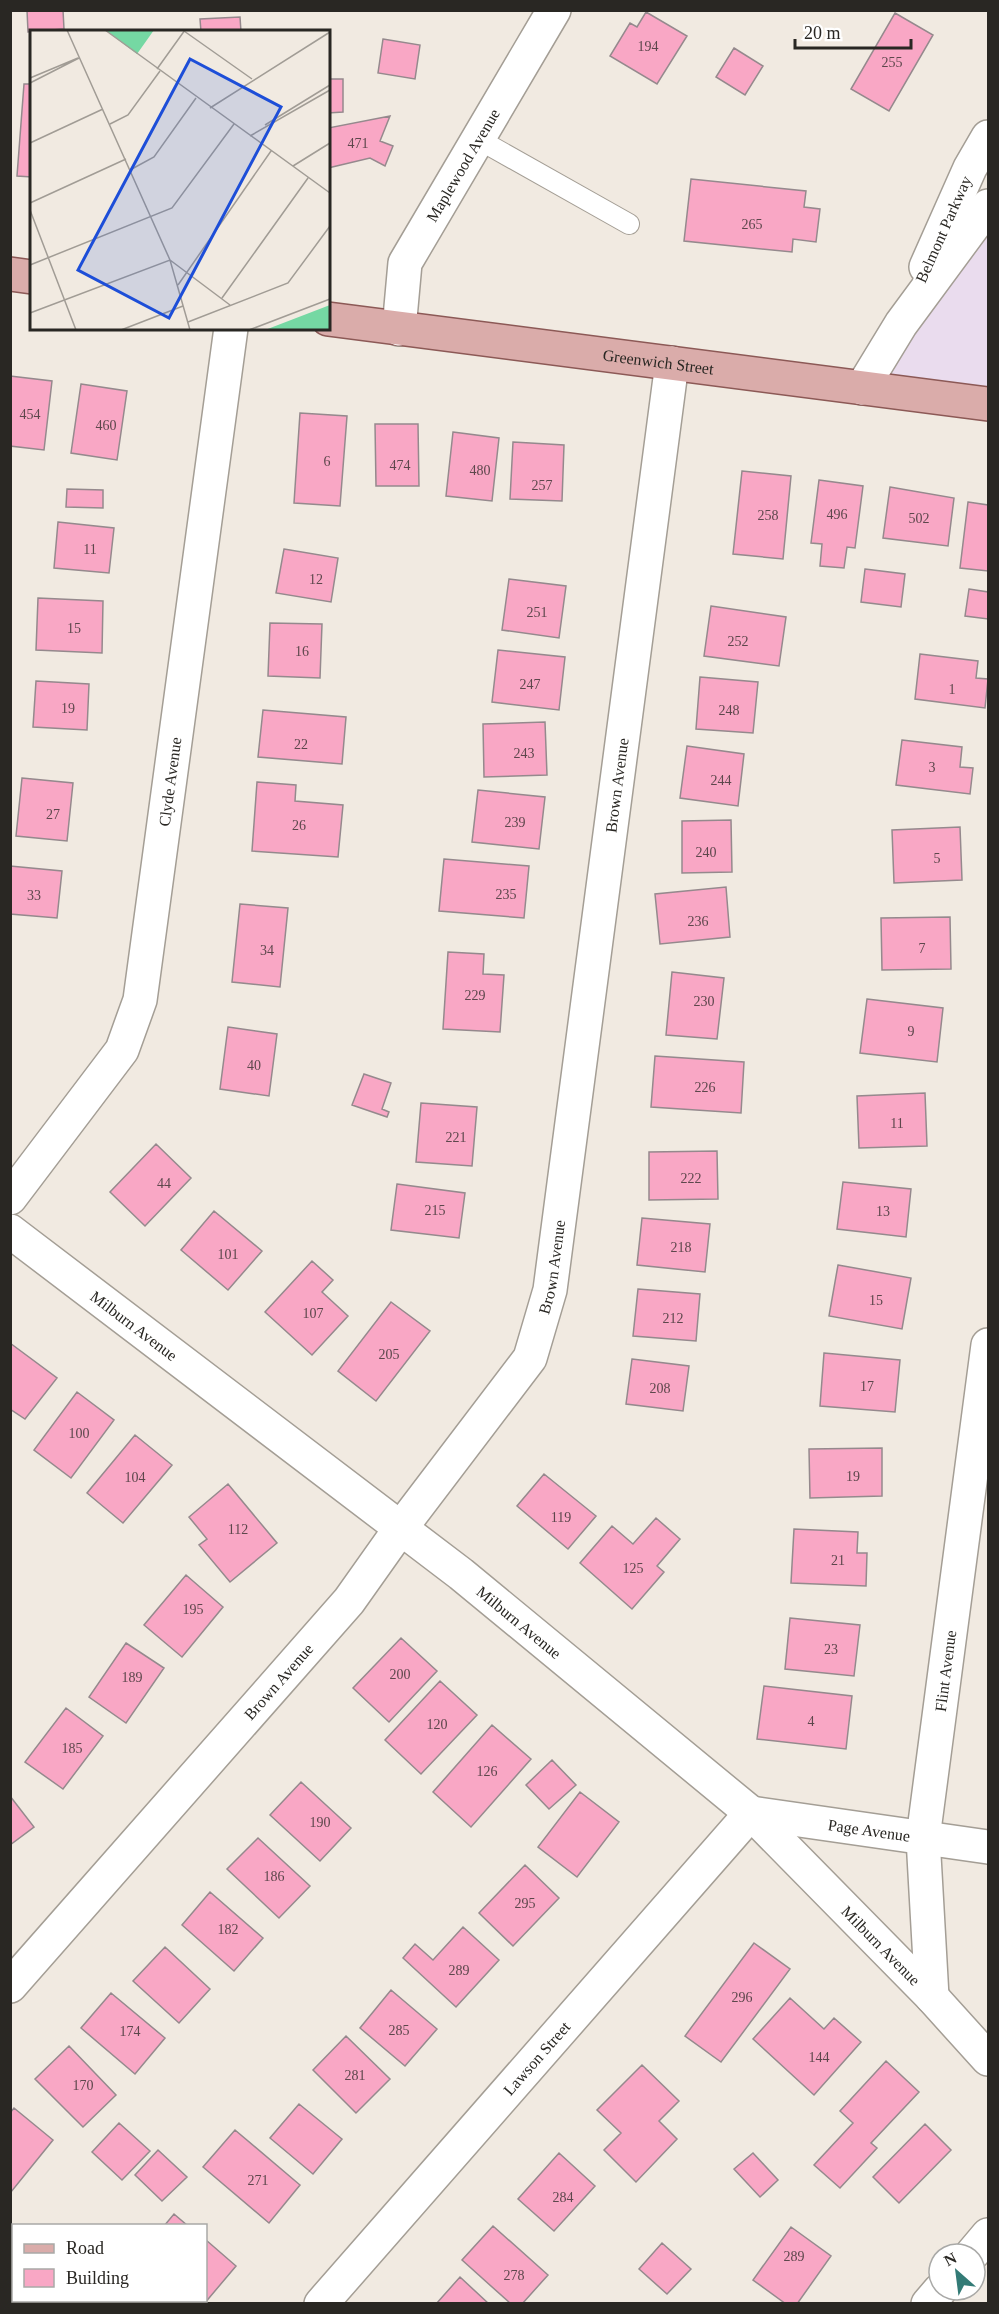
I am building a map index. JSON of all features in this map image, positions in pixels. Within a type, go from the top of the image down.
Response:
[{"type":"main road","points":[[10,274],[30,277]]},
{"type":"main road","name":"Greenwich Street","points":[[330,319],[988,404]]},
{"type":"street","name":"Maplewood Avenue","points":[[399,329],[405,263],[554,10]]},
{"type":"street","name":"Belmont Parkway","points":[[901,324],[970,168],[988,137]]},
{"type":"street","name":"Belmont Parkway","points":[[862,388],[901,324],[988,206]]},
{"type":"street","name":"Clyde Avenue","points":[[10,1198],[122,1050],[140,1000],[231,330]]},
{"type":"street","name":"Brown Avenue","points":[[10,1986],[349,1601],[400,1529],[530,1358],[550,1290],[672,363]]},
{"type":"street","name":"Milburn Avenue","points":[[10,1231],[461,1574],[751,1813],[932,1997],[988,2059]]},
{"type":"street","name":"Flint Avenue","points":[[932,1997],[923,1838],[988,1345]]},
{"type":"street","name":"Page Avenue","points":[[751,1813],[988,1847]]},
{"type":"street","name":"Lawson Street","points":[[321,2304],[751,1813]]},
{"type":"lane","points":[[478,139],[629,224]]},
{"type":"shaded area","points":[[988,207],[988,402],[866,386]]},
{"type":"building","points":[[27,10],[63,10],[64,29],[30,30],[28,32]]},
{"type":"building","points":[[646,12],[687,36],[657,84],[610,56],[630,23],[637,27]]},
{"type":"building","points":[[895,13],[933,35],[889,111],[851,89]]},
{"type":"building","points":[[240,17],[241,30],[201,30],[200,19]]},
{"type":"building","points":[[383,39],[420,45],[415,79],[378,73]]},
{"type":"building","points":[[734,48],[763,66],[745,95],[716,77]]},
{"type":"building","points":[[330,79],[343,79],[343,112],[330,113]]},
{"type":"building","points":[[24,84],[30,84],[30,177],[17,176]]},
{"type":"building","points":[[390,116],[380,141],[393,146],[385,166],[370,158],[330,168],[330,128]]},
{"type":"building","points":[[691,179],[806,191],[804,207],[820,209],[816,242],[793,239],[792,252],[684,241]]},
{"type":"building","points":[[10,376],[52,381],[44,450],[10,446]]},
{"type":"building","points":[[81,384],[127,391],[117,460],[71,453]]},
{"type":"building","points":[[300,413],[347,416],[340,506],[294,503]]},
{"type":"building","points":[[375,424],[418,424],[419,486],[376,486]]},
{"type":"building","points":[[453,432],[499,438],[492,501],[446,496]]},
{"type":"building","points":[[513,442],[564,445],[562,501],[510,499]]},
{"type":"building","points":[[742,471],[791,476],[783,559],[733,554]]},
{"type":"building","points":[[819,480],[863,486],[855,548],[847,547],[844,568],[820,566],[822,544],[811,543]]},
{"type":"building","points":[[890,487],[954,498],[948,546],[883,538]]},
{"type":"building","points":[[67,489],[103,490],[103,508],[66,507]]},
{"type":"building","points":[[968,502],[988,505],[988,571],[960,568]]},
{"type":"building","points":[[58,522],[114,528],[109,573],[54,568]]},
{"type":"building","points":[[284,549],[338,558],[331,602],[276,593]]},
{"type":"building","points":[[865,569],[905,574],[901,607],[861,602]]},
{"type":"building","points":[[509,579],[566,586],[559,638],[502,630]]},
{"type":"building","points":[[969,589],[988,592],[988,619],[965,616]]},
{"type":"building","points":[[38,598],[103,601],[102,653],[36,650]]},
{"type":"building","points":[[711,606],[786,617],[779,666],[704,656]]},
{"type":"building","points":[[270,623],[322,624],[320,678],[268,676]]},
{"type":"building","points":[[498,650],[565,657],[559,710],[492,702]]},
{"type":"building","points":[[920,654],[978,661],[976,678],[988,679],[985,708],[915,699]]},
{"type":"building","points":[[700,677],[758,682],[753,733],[696,729]]},
{"type":"building","points":[[36,681],[89,684],[87,730],[33,727]]},
{"type":"building","points":[[263,710],[346,717],[342,764],[258,757]]},
{"type":"building","points":[[545,722],[547,775],[484,777],[483,724]]},
{"type":"building","points":[[902,740],[962,747],[960,767],[973,768],[970,794],[896,785]]},
{"type":"building","points":[[687,746],[744,754],[738,806],[680,798]]},
{"type":"building","points":[[22,778],[73,783],[67,841],[16,836]]},
{"type":"building","points":[[257,782],[296,785],[295,801],[343,805],[338,857],[252,851]]},
{"type":"building","points":[[478,790],[545,797],[539,849],[472,842]]},
{"type":"building","points":[[731,820],[732,872],[682,873],[682,821]]},
{"type":"building","points":[[960,827],[962,880],[894,883],[892,830]]},
{"type":"building","points":[[444,859],[529,866],[524,918],[439,911]]},
{"type":"building","points":[[10,866],[62,871],[57,918],[10,914]]},
{"type":"building","points":[[726,887],[730,937],[660,944],[655,894]]},
{"type":"building","points":[[240,904],[288,908],[280,987],[232,982]]},
{"type":"building","points":[[950,917],[951,969],[882,970],[881,918]]},
{"type":"building","points":[[448,952],[484,954],[483,974],[504,975],[500,1032],[443,1029]]},
{"type":"building","points":[[672,972],[724,978],[717,1039],[666,1035]]},
{"type":"building","points":[[867,999],[943,1008],[937,1062],[860,1053]]},
{"type":"building","points":[[228,1027],[277,1034],[269,1096],[220,1089]]},
{"type":"building","points":[[655,1056],[744,1062],[741,1113],[651,1107]]},
{"type":"building","points":[[364,1074],[391,1083],[382,1109],[389,1112],[387,1117],[352,1105]]},
{"type":"building","points":[[925,1093],[927,1146],[859,1148],[857,1096]]},
{"type":"building","points":[[421,1103],[477,1107],[472,1166],[416,1162]]},
{"type":"building","points":[[156,1144],[191,1178],[145,1226],[110,1192]]},
{"type":"building","points":[[717,1151],[718,1199],[649,1200],[649,1152]]},
{"type":"building","points":[[843,1182],[911,1189],[906,1237],[837,1229]]},
{"type":"building","points":[[397,1184],[465,1193],[459,1238],[391,1230]]},
{"type":"building","points":[[214,1211],[262,1251],[228,1290],[181,1250]]},
{"type":"building","points":[[642,1218],[710,1224],[705,1272],[637,1265]]},
{"type":"building","points":[[312,1261],[333,1280],[322,1292],[348,1316],[312,1355],[265,1312]]},
{"type":"building","points":[[838,1265],[911,1278],[902,1329],[829,1316]]},
{"type":"building","points":[[638,1289],[700,1294],[696,1341],[633,1336]]},
{"type":"building","points":[[391,1302],[430,1331],[376,1401],[338,1371]]},
{"type":"building","points":[[10,1343],[57,1378],[25,1419],[10,1409]]},
{"type":"building","points":[[824,1353],[900,1360],[895,1412],[820,1406]]},
{"type":"building","points":[[632,1359],[689,1366],[683,1411],[626,1404]]},
{"type":"building","points":[[77,1392],[114,1420],[71,1478],[34,1450]]},
{"type":"building","points":[[135,1435],[172,1465],[123,1523],[87,1493]]},
{"type":"building","points":[[882,1448],[882,1496],[810,1498],[809,1449]]},
{"type":"building","points":[[544,1474],[596,1516],[568,1549],[517,1506]]},
{"type":"building","points":[[228,1484],[277,1543],[230,1582],[199,1545],[207,1539],[189,1517]]},
{"type":"building","points":[[656,1518],[680,1539],[657,1566],[664,1572],[632,1609],[580,1563],[612,1526],[633,1544]]},
{"type":"building","points":[[794,1529],[858,1532],[857,1553],[867,1553],[866,1586],[791,1583]]},
{"type":"building","points":[[186,1575],[223,1607],[182,1657],[144,1625]]},
{"type":"building","points":[[790,1618],[860,1625],[854,1676],[785,1669]]},
{"type":"building","points":[[401,1638],[437,1671],[389,1722],[353,1688]]},
{"type":"building","points":[[126,1643],[164,1668],[126,1723],[89,1697]]},
{"type":"building","points":[[440,1681],[477,1715],[421,1774],[385,1740]]},
{"type":"building","points":[[764,1686],[852,1696],[846,1749],[757,1739]]},
{"type":"building","points":[[66,1708],[103,1736],[63,1789],[25,1762]]},
{"type":"building","points":[[492,1725],[531,1759],[471,1827],[433,1792]]},
{"type":"building","points":[[552,1760],[576,1785],[549,1809],[526,1785]]},
{"type":"building","points":[[301,1782],[351,1828],[320,1861],[270,1815]]},
{"type":"building","points":[[580,1792],[619,1822],[577,1877],[538,1847]]},
{"type":"building","points":[[10,1796],[34,1827],[10,1845]]},
{"type":"building","points":[[258,1838],[310,1886],[279,1918],[227,1869]]},
{"type":"building","points":[[525,1865],[559,1898],[513,1946],[479,1913]]},
{"type":"building","points":[[210,1892],[263,1938],[234,1971],[182,1925]]},
{"type":"building","points":[[463,1927],[499,1960],[456,2007],[403,1958],[415,1944],[433,1960]]},
{"type":"building","points":[[754,1943],[790,1969],[721,2062],[685,2036]]},
{"type":"building","points":[[165,1947],[210,1989],[179,2023],[133,1981]]},
{"type":"building","points":[[391,1990],[437,2029],[405,2066],[360,2028]]},
{"type":"building","points":[[111,1993],[165,2038],[135,2074],[81,2028]]},
{"type":"building","points":[[790,1998],[824,2029],[834,2018],[861,2042],[814,2095],[753,2039]]},
{"type":"building","points":[[346,2036],[390,2079],[356,2113],[313,2070]]},
{"type":"building","points":[[69,2046],[116,2095],[83,2127],[35,2079]]},
{"type":"building","points":[[886,2061],[919,2092],[871,2143],[877,2148],[840,2188],[814,2165],[853,2123],[840,2111]]},
{"type":"building","points":[[642,2065],[679,2101],[659,2121],[677,2139],[636,2182],[604,2150],[621,2133],[597,2110]]},
{"type":"building","points":[[299,2104],[342,2139],[313,2174],[270,2138]]},
{"type":"building","points":[[14,2108],[53,2140],[11,2192],[10,2113]]},
{"type":"building","points":[[119,2123],[150,2151],[122,2180],[92,2152]]},
{"type":"building","points":[[925,2124],[951,2150],[899,2203],[873,2177]]},
{"type":"building","points":[[235,2130],[300,2185],[269,2223],[203,2167]]},
{"type":"building","points":[[158,2150],[187,2177],[162,2201],[135,2175]]},
{"type":"building","points":[[559,2153],[595,2186],[554,2231],[518,2199]]},
{"type":"building","points":[[753,2153],[778,2180],[760,2197],[734,2169]]},
{"type":"building","points":[[174,2214],[186,2224],[166,2224]]},
{"type":"building","points":[[493,2226],[548,2275],[522,2304],[511,2304],[462,2260]]},
{"type":"building","points":[[791,2227],[831,2256],[797,2304],[786,2304],[753,2280]]},
{"type":"building","points":[[207,2241],[236,2266],[207,2300]]},
{"type":"building","points":[[662,2243],[691,2269],[667,2294],[639,2269]]},
{"type":"building","points":[[460,2277],[489,2304],[436,2304]]}]
